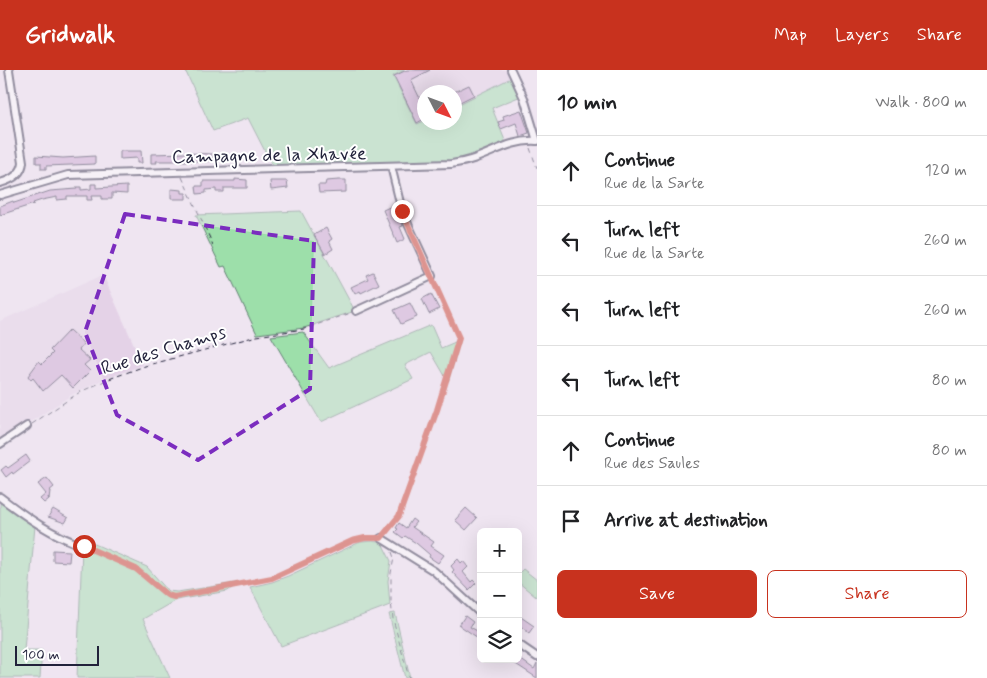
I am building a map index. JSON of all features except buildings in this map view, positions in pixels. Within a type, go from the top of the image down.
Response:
[{"type":"street","points":[[2,182],[18,174],[22,169],[23,162],[9,70]]},
{"type":"street","points":[[511,70],[524,98],[537,141]]},
{"type":"street","name":"Campagne de la Xhavée","points":[[0,195],[68,175],[451,164],[470,160],[511,144],[527,140],[537,141]]},
{"type":"street","points":[[356,311],[432,276],[402,211],[391,166]]},
{"type":"street","points":[[2,182],[17,189]]},
{"type":"street","points":[[0,444],[27,426]]},
{"type":"street","points":[[0,497],[45,528],[68,541],[84,546]]},
{"type":"street","points":[[381,538],[434,572],[477,610]]},
{"type":"street","points":[[522,647],[537,656]]},
{"type":"path","points":[[527,140],[537,168]]},
{"type":"path","points":[[180,172],[213,245]]},
{"type":"path","points":[[84,546],[136,569],[167,595],[174,597],[272,578],[352,541],[365,538],[381,538],[399,516],[437,410],[459,338],[432,276]]},
{"type":"path","name":"Rue des Champs","points":[[27,426],[80,392],[145,366],[257,336],[304,329],[348,314]]},
{"type":"path","points":[[389,542],[394,558],[391,574],[393,619],[409,678]]},
{"type":"highlighted area","points":[[125,214],[314,241],[310,389],[198,460],[117,415],[85,332]]},
{"type":"shaded area","points":[[405,70],[507,70],[511,78],[462,102],[462,85],[417,85],[417,125],[393,76]]},
{"type":"shaded area","points":[[103,275],[143,365],[104,379],[73,394],[0,442],[0,321]]},
{"type":"green space","points":[[185,70],[405,70],[393,76],[417,124],[417,130],[462,130],[462,102],[511,78],[521,96],[492,108],[506,143],[468,159],[447,163],[273,167],[248,118],[213,131]]},
{"type":"green space","points":[[301,211],[355,311],[304,328],[257,334],[225,266],[221,267],[196,215]]},
{"type":"green space","points":[[431,325],[441,348],[460,340],[448,381],[431,352],[405,365],[413,379],[321,422],[271,336],[303,332],[329,368]]},
{"type":"green space","points":[[0,501],[35,526],[24,650],[42,650],[40,678],[0,678]]},
{"type":"green space","points":[[373,541],[382,543],[391,561],[388,581],[390,605],[281,646],[250,587],[288,576],[360,542]]},
{"type":"green space","points":[[90,542],[147,567],[168,591],[177,592],[237,583],[228,591],[176,600],[143,619],[170,678],[77,678],[82,547],[87,549]]},
{"type":"green space","points":[[522,570],[537,580],[536,597],[522,585]]},
{"type":"green space","points":[[395,613],[410,678],[405,678],[389,614]]},
{"type":"route","points":[[84,546],[136,569],[167,595],[174,597],[272,578],[352,541],[365,538],[381,538],[399,516],[437,410],[459,338],[402,211]]}]
